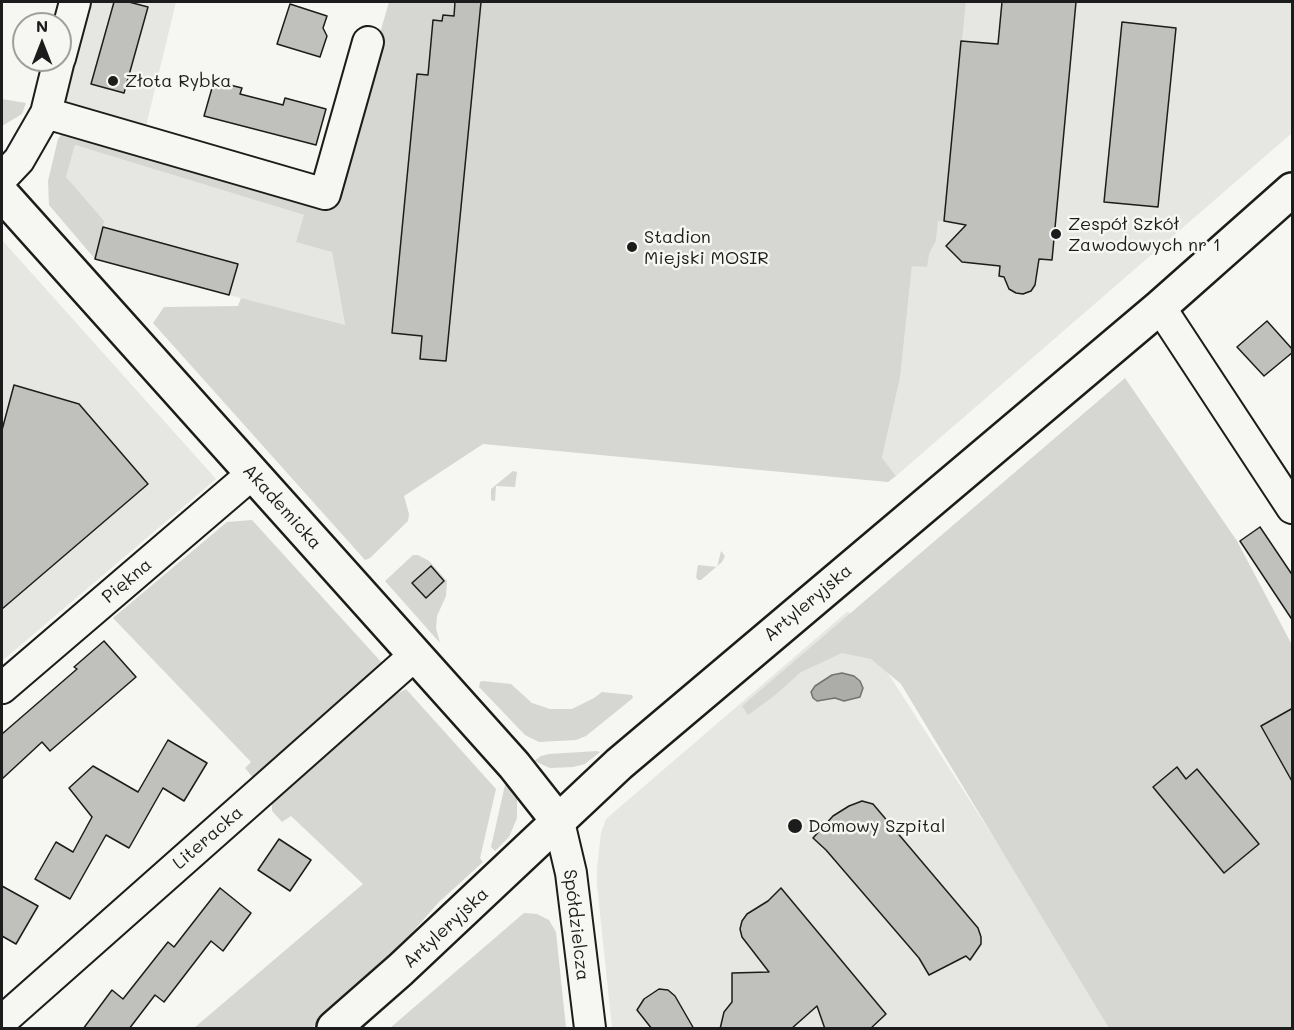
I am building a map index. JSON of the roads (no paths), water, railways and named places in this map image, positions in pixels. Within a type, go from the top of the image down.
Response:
[{"type":"street","points":[[46,113],[326,194],[368,42]]},
{"type":"street","points":[[2,178],[19,160],[46,113],[57,72]]},
{"type":"street","name":"Artyleryjska","points":[[334,1029],[559,822],[627,756],[1160,307],[1293,190]]},
{"type":"street","name":"Akademicka","points":[[2,194],[530,784],[559,822]]},
{"type":"street","points":[[1160,307],[1293,508]]},
{"type":"street","name":"Piękna","points":[[2,688],[252,474]]},
{"type":"street","name":"Literacka","points":[[2,1021],[415,655]]},
{"type":"street","name":"Spółdzielcza","points":[[559,822],[571,873],[590,1029]]},
{"type":"place","name":"Złota Rybka","points":[[113,81]]},
{"type":"place","name":"Zespół Szkół Zawodowych nr 1","points":[[1056,234]]},
{"type":"place","name":"Stadion Miejski MOSIR","points":[[632,247]]},
{"type":"place","name":"Domowy Szpital","points":[[795,826]]}]
